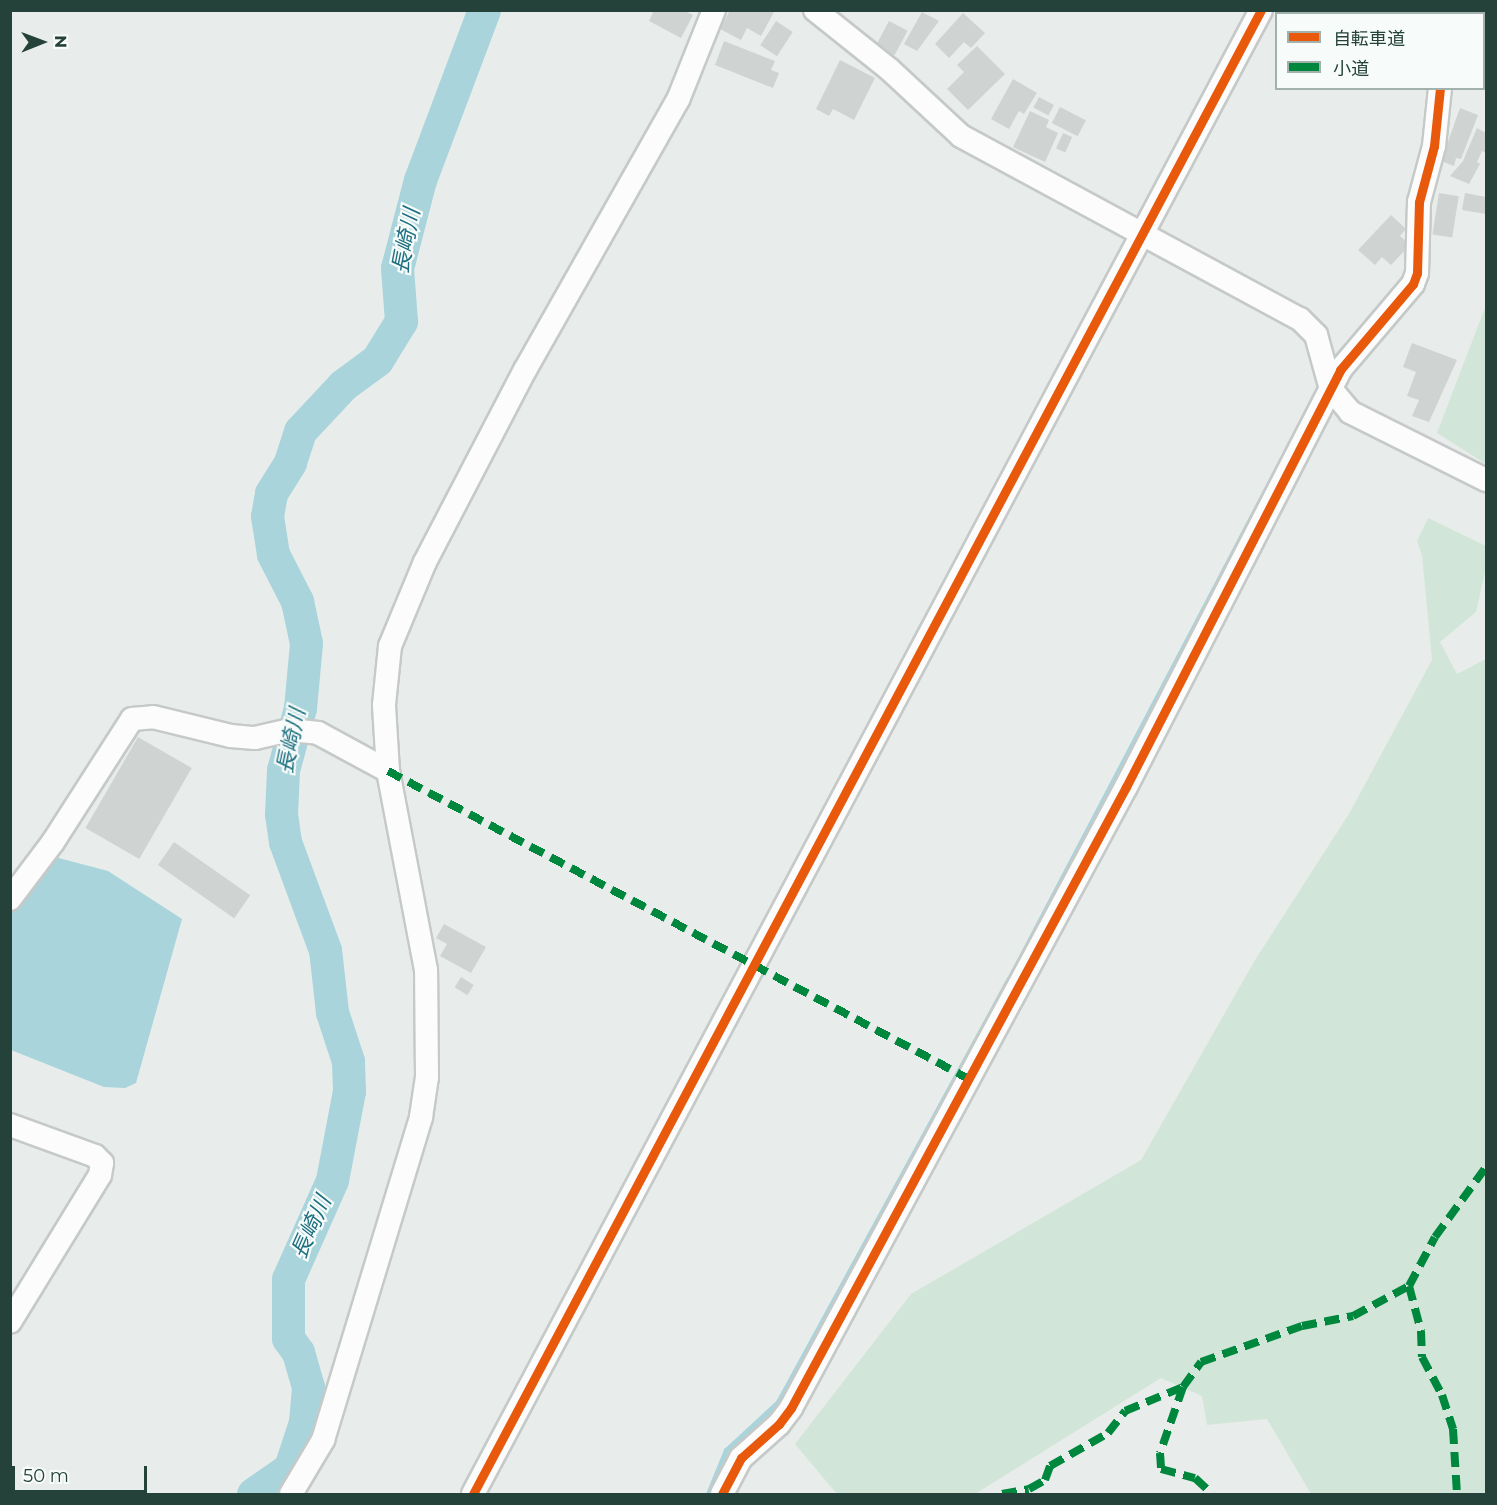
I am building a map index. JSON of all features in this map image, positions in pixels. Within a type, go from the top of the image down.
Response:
[{"type":"street","points":[[815,10],[889,69],[961,136],[1300,319],[1316,335],[1329,378],[1350,412],[1486,480]]},
{"type":"street","points":[[473,1494],[1145,235],[1261,10]]},
{"type":"street","points":[[291,1494],[308,1472],[327,1430],[421,1117],[428,1077],[426,970],[388,771],[385,693],[390,646],[404,605],[525,370],[678,100],[711,12]]},
{"type":"street","points":[[722,1494],[741,1458],[779,1424],[796,1398],[1110,819],[1329,378],[1340,370],[1413,284],[1417,273],[1419,202],[1434,146],[1440,90]]},
{"type":"street","points":[[10,899],[53,842],[132,719],[153,717],[247,738],[291,730],[318,733],[388,771]]},
{"type":"street","points":[[10,1125],[95,1156],[102,1163],[100,1175],[10,1322]]},
{"type":"green space","points":[[1486,305],[1486,464],[1437,433]]},
{"type":"green space","points":[[1428,518],[1486,546],[1486,568],[1476,612],[1440,642],[1457,674],[1486,659],[1486,1494],[1311,1494],[1267,1419],[1207,1425],[1202,1396],[1161,1378],[975,1494],[837,1494],[795,1444],[911,1294],[1141,1160],[1255,960],[1350,812],[1432,660],[1422,555],[1417,541]]},
{"type":"water","points":[[55,857],[108,871],[182,919],[136,1083],[125,1088],[104,1087],[11,1050],[10,913]]},
{"type":"building","points":[[654,10],[683,10],[693,15],[681,38],[649,21]]},
{"type":"building","points":[[730,10],[775,10],[761,36],[747,28],[741,40],[720,29]]},
{"type":"building","points":[[922,12],[939,21],[917,51],[904,44]]},
{"type":"building","points":[[963,13],[985,33],[971,48],[964,42],[949,58],[935,44]]},
{"type":"building","points":[[776,21],[793,32],[777,56],[760,45]]},
{"type":"building","points":[[889,21],[908,31],[894,56],[876,46]]},
{"type":"building","points":[[724,41],[775,61],[771,70],[779,73],[773,88],[715,65]]},
{"type":"building","points":[[977,46],[1005,74],[968,110],[947,89],[964,72],[957,65]]},
{"type":"building","points":[[840,60],[875,78],[854,120],[833,109],[829,116],[816,109]]},
{"type":"building","points":[[1013,79],[1037,93],[1024,114],[1019,111],[1009,129],[991,119]]},
{"type":"building","points":[[1039,97],[1054,105],[1048,116],[1033,108]]},
{"type":"building","points":[[1060,107],[1086,120],[1078,136],[1052,123]]},
{"type":"building","points":[[1460,108],[1478,115],[1461,159],[1456,158],[1454,166],[1441,161]]},
{"type":"building","points":[[1030,111],[1049,120],[1046,127],[1058,133],[1045,162],[1013,147]]},
{"type":"building","points":[[1477,128],[1486,133],[1486,153],[1482,151],[1477,162],[1480,164],[1469,184],[1450,176],[1463,161]]},
{"type":"building","points":[[1063,133],[1072,137],[1065,153],[1056,149]]},
{"type":"building","points":[[1439,193],[1459,196],[1452,238],[1432,234]]},
{"type":"building","points":[[1465,193],[1486,197],[1486,214],[1462,210]]},
{"type":"building","points":[[1391,215],[1406,229],[1400,236],[1410,245],[1391,265],[1382,257],[1375,265],[1358,250]]},
{"type":"building","points":[[1412,343],[1457,360],[1429,422],[1412,416],[1419,400],[1407,396],[1416,372],[1403,367]]},
{"type":"building","points":[[138,737],[192,768],[139,859],[86,828]]},
{"type":"building","points":[[174,842],[250,895],[234,918],[158,865]]},
{"type":"building","points":[[444,924],[486,947],[471,973],[440,956],[447,944],[436,938]]},
{"type":"building","points":[[461,977],[474,985],[467,995],[455,987]]},
{"type":"waterway","name":"長崎川","points":[[253,1494],[290,1468],[305,1422],[308,1387],[298,1352],[288,1338],[288,1279],[332,1180],[349,1091],[348,1061],[332,1012],[325,950],[285,842],[281,814],[283,770],[300,708],[306,643],[297,601],[273,554],[267,516],[271,493],[290,462],[300,431],[343,385],[377,360],[401,321],[397,268],[420,180],[484,10]]},
{"type":"waterway","points":[[708,1494],[726,1450],[778,1402],[1009,979],[1321,384]]},
{"type":"marked path","points":[[388,771],[969,1079]]},
{"type":"marked path","points":[[1002,1494],[1029,1489],[1045,1480],[1050,1466],[1108,1433],[1125,1411],[1183,1387],[1201,1362],[1302,1326],[1353,1316],[1409,1286],[1435,1237],[1486,1167]]},
{"type":"marked path","points":[[1409,1286],[1421,1331],[1422,1357],[1442,1395],[1453,1429],[1457,1494]]},
{"type":"marked path","points":[[1183,1387],[1160,1453],[1161,1469],[1195,1478],[1212,1494]]},
{"type":"cycle path","points":[[473,1494],[1261,10]]},
{"type":"cycle path","points":[[722,1494],[741,1458],[779,1424],[791,1408],[1126,787],[1340,370],[1413,284],[1417,273],[1419,202],[1434,146],[1440,90]]}]
